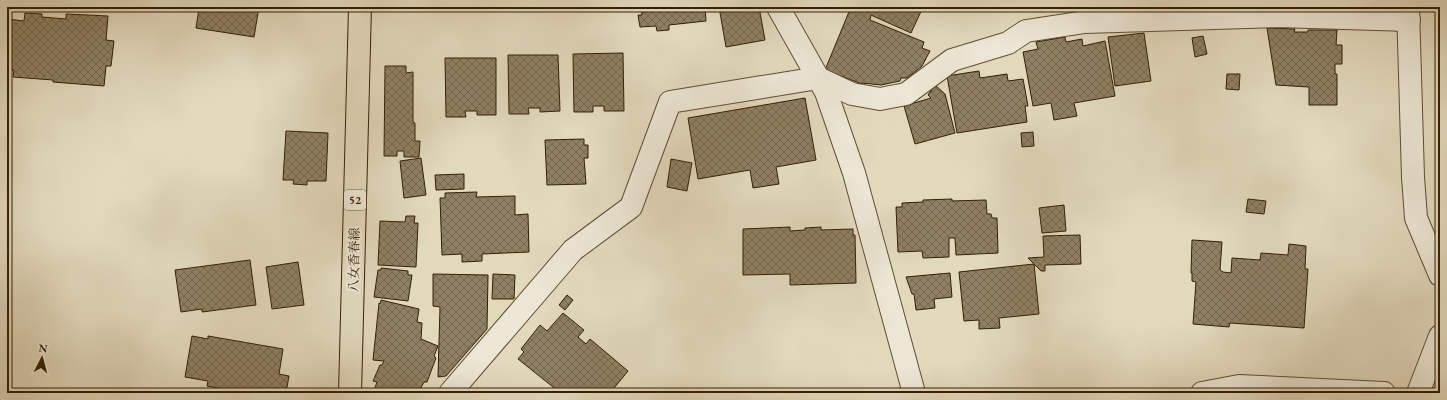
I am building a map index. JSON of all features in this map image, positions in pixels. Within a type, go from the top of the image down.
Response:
[{"type":"main road","name":"八女香春線","points":[[350,393],[360,7]]},
{"type":"street","points":[[778,7],[826,92],[854,173],[914,393]]},
{"type":"street","points":[[450,393],[573,250],[631,207],[670,102],[818,78],[852,94],[880,99],[906,94],[952,60],[1008,43],[1026,31],[1085,22],[1278,16],[1409,14],[1413,177],[1416,218],[1440,275]]},
{"type":"street","points":[[1418,393],[1440,336]]},
{"type":"street","points":[[1202,393],[1239,386],[1384,393]]},
{"type":"building","points":[[191,7],[259,7],[254,37],[196,28],[199,8]]},
{"type":"building","points":[[641,7],[705,7],[706,21],[669,25],[669,30],[657,31],[656,26],[640,27],[638,15],[642,15]]},
{"type":"building","points":[[719,7],[759,7],[765,40],[726,47]]},
{"type":"building","points":[[851,7],[923,7],[911,33],[871,15],[870,20],[924,42],[922,48],[930,51],[922,66],[907,78],[901,78],[900,81],[881,85],[862,84],[825,70]]},
{"type":"building","points":[[25,13],[42,14],[42,17],[66,19],[66,14],[108,16],[106,40],[114,41],[111,66],[106,66],[104,86],[13,77],[14,70],[7,70],[7,19],[24,21]]},
{"type":"building","points":[[1267,28],[1295,29],[1294,32],[1308,32],[1308,30],[1337,30],[1336,45],[1342,45],[1342,64],[1335,64],[1335,74],[1337,74],[1337,105],[1309,105],[1309,87],[1276,85]]},
{"type":"building","points":[[1144,33],[1151,81],[1115,86],[1108,37]]},
{"type":"building","points":[[1203,36],[1207,54],[1195,57],[1192,38]]},
{"type":"building","points":[[1065,37],[1066,42],[1082,39],[1083,46],[1105,41],[1115,96],[1074,103],[1077,116],[1054,120],[1051,103],[1033,106],[1023,52],[1038,49],[1036,42]]},
{"type":"building","points":[[623,53],[624,111],[604,111],[604,106],[593,106],[593,112],[574,112],[573,54]]},
{"type":"building","points":[[508,55],[558,55],[560,111],[540,112],[540,108],[528,108],[529,114],[509,114]]},
{"type":"building","points":[[445,58],[496,58],[496,115],[477,115],[477,111],[465,111],[466,117],[446,117]]},
{"type":"building","points":[[385,66],[406,66],[406,73],[413,72],[413,122],[415,123],[415,141],[420,141],[419,157],[404,157],[404,151],[397,151],[397,156],[384,156]]},
{"type":"building","points":[[979,71],[980,78],[1007,74],[1008,81],[1023,79],[1028,106],[1025,106],[1027,122],[957,133],[947,76]]},
{"type":"building","points":[[1227,74],[1240,74],[1239,90],[1226,89]]},
{"type":"building","points":[[935,85],[945,94],[955,133],[915,144],[904,106],[931,98],[928,95]]},
{"type":"building","points":[[805,98],[816,160],[776,167],[779,184],[753,188],[750,170],[698,179],[688,118]]},
{"type":"building","points":[[286,131],[328,133],[326,181],[307,181],[307,185],[293,184],[294,180],[283,180]]},
{"type":"building","points":[[1033,132],[1034,146],[1022,147],[1021,133]]},
{"type":"building","points":[[584,139],[584,145],[588,145],[588,158],[584,158],[586,184],[547,185],[545,140]]},
{"type":"building","points":[[421,158],[426,195],[404,198],[400,161]]},
{"type":"building","points":[[671,159],[692,163],[687,191],[667,187]]},
{"type":"building","points":[[464,174],[464,189],[436,190],[435,175]]},
{"type":"building","points":[[477,192],[476,197],[515,196],[515,215],[528,214],[529,252],[482,254],[482,261],[462,262],[462,254],[442,255],[440,198],[445,198],[445,193]]},
{"type":"building","points":[[952,199],[952,201],[986,200],[987,214],[991,214],[992,218],[997,218],[998,253],[956,255],[955,238],[949,238],[949,257],[923,258],[922,251],[898,252],[896,207],[902,207],[902,203],[923,202],[923,200]]},
{"type":"building","points":[[1248,199],[1266,201],[1264,214],[1246,212]]},
{"type":"building","points":[[1064,205],[1066,231],[1042,233],[1039,208]]},
{"type":"building","points":[[406,216],[415,216],[414,223],[418,223],[416,267],[378,265],[380,221],[405,222]]},
{"type":"building","points":[[790,227],[790,231],[821,227],[821,230],[853,229],[853,235],[855,235],[856,283],[790,285],[790,274],[743,275],[743,229]]},
{"type":"building","points":[[1080,235],[1081,264],[1045,265],[1045,271],[1041,271],[1028,258],[1044,257],[1043,236]]},
{"type":"building","points":[[1192,240],[1222,242],[1220,270],[1231,273],[1232,258],[1260,260],[1261,253],[1288,255],[1289,244],[1306,246],[1305,269],[1308,269],[1304,328],[1230,323],[1229,327],[1193,324],[1196,282],[1192,281],[1191,273]]},
{"type":"building","points":[[250,260],[256,305],[202,312],[202,309],[181,312],[175,270]]},
{"type":"building","points":[[298,262],[304,305],[272,309],[266,267]]},
{"type":"building","points":[[1034,264],[1039,314],[999,318],[1000,328],[979,329],[979,320],[964,321],[959,272]]},
{"type":"building","points":[[381,268],[408,271],[408,275],[412,275],[408,301],[374,297],[378,270],[381,270]]},
{"type":"building","points":[[950,273],[952,297],[934,299],[935,308],[916,310],[914,294],[912,294],[906,277]]},
{"type":"building","points":[[433,274],[488,275],[487,329],[446,376],[438,377],[440,307],[433,306]]},
{"type":"building","points":[[493,274],[515,275],[514,299],[492,299]]},
{"type":"building","points":[[567,295],[573,300],[565,310],[559,305]]},
{"type":"building","points":[[381,300],[419,309],[417,322],[422,323],[421,339],[438,346],[434,356],[436,358],[427,382],[424,382],[418,393],[373,393],[377,382],[373,381],[380,365],[382,365],[384,361],[373,360],[379,303],[380,304]]},
{"type":"building","points":[[563,313],[584,330],[578,337],[586,344],[590,339],[628,371],[610,393],[566,393],[560,388],[558,391],[518,359],[524,352],[521,349],[540,325],[547,331]]},
{"type":"building","points":[[192,336],[208,339],[208,336],[283,349],[279,374],[289,376],[286,393],[239,393],[207,386],[208,381],[185,377]]},
{"type":"building","points":[[1440,382],[1440,393],[1438,393]]}]
